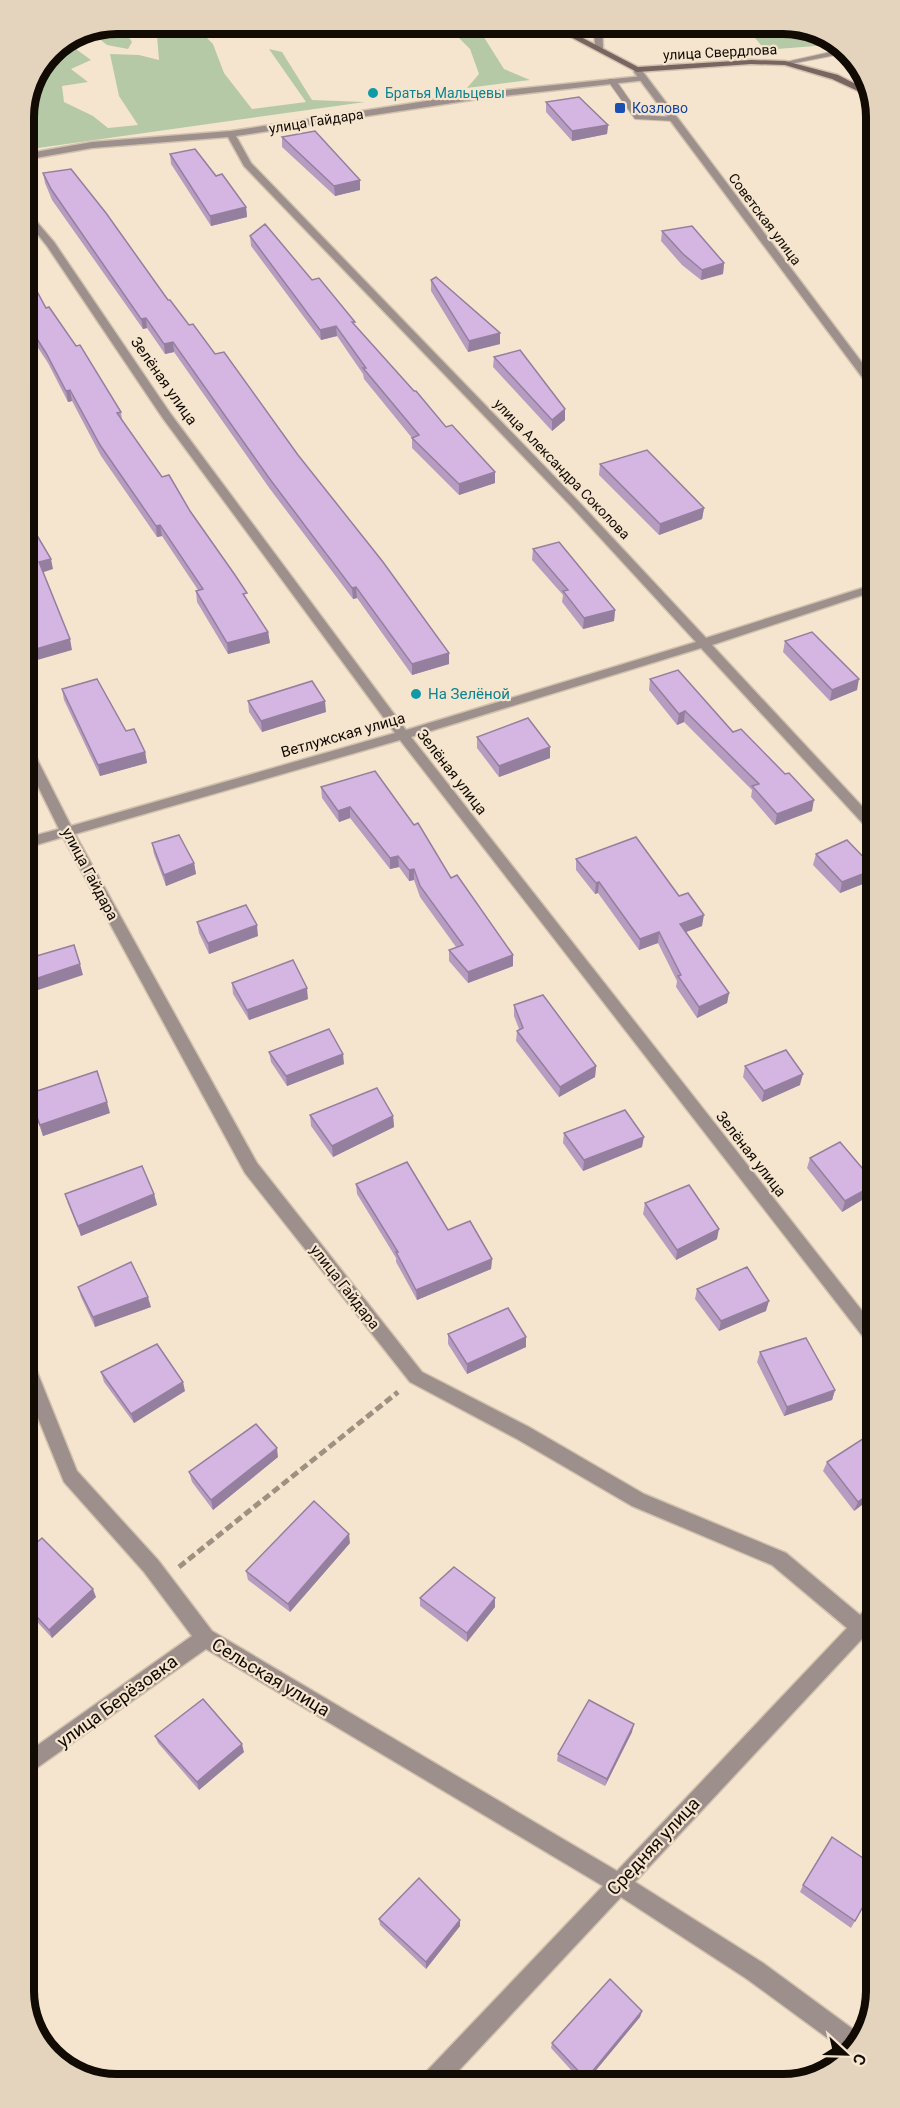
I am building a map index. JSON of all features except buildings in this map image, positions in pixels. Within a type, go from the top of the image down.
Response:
[{"type":"main road","points":[[572,35],[599,48],[640,74]]},
{"type":"main road","name":"улица Свердлова","points":[[640,74],[751,62],[785,63],[835,77],[860,90]]},
{"type":"street","points":[[598,35],[599,48]]},
{"type":"street","name":"улица Гайдара","points":[[35,155],[92,145],[231,134],[485,95],[612,81],[640,74]]},
{"type":"street","name":"Советская улица","points":[[640,74],[866,375]]},
{"type":"street","name":"улица Александра Соколова","points":[[231,134],[247,164],[559,487],[866,818]]},
{"type":"street","name":"Зелёная улица","points":[[35,224],[51,244],[166,415],[403,735],[866,1328]]},
{"type":"street","name":"Ветлужская улица","points":[[35,841],[403,735],[705,643],[866,590]]},
{"type":"street","name":"улица Гайдара","points":[[35,767],[67,832],[251,1168],[416,1377],[523,1433],[638,1500],[779,1560],[860,1627]]},
{"type":"street","name":"Сельская улица","points":[[34,1387],[70,1476],[162,1580],[205,1638],[618,1883],[755,1971],[849,2040]]},
{"type":"street","name":"Средняя улица","points":[[440,2073],[866,1621]]},
{"type":"street","name":"улица Берёзовка","points":[[34,1760],[205,1638]]},
{"type":"lane","points":[[785,63],[834,53]]},
{"type":"lane","points":[[612,81],[638,117],[673,119]]},
{"type":"path","points":[[162,1580],[416,1377]]},
{"type":"green space","points":[[127,34],[132,42],[128,49],[107,45],[97,37]]},
{"type":"green space","points":[[157,34],[203,34],[213,44],[224,73],[252,109],[306,102],[269,49],[282,52],[312,100],[365,102],[35,148],[36,101],[41,86],[49,71],[71,49],[74,48],[91,60],[71,69],[88,82],[62,86],[64,102],[93,116],[108,128],[138,125],[119,96],[110,54],[139,55],[159,60]]},
{"type":"green space","points":[[456,35],[482,35],[504,69],[530,80],[467,88],[479,74],[470,49]]},
{"type":"green space","points":[[752,35],[799,36],[823,45],[765,50]]},
{"type":"place","name":"Братья Мальцевы","points":[[373,93]]},
{"type":"place","name":"Козлово","points":[[620,108]]},
{"type":"place","name":"На Зелёной","points":[[416,694]]}]
